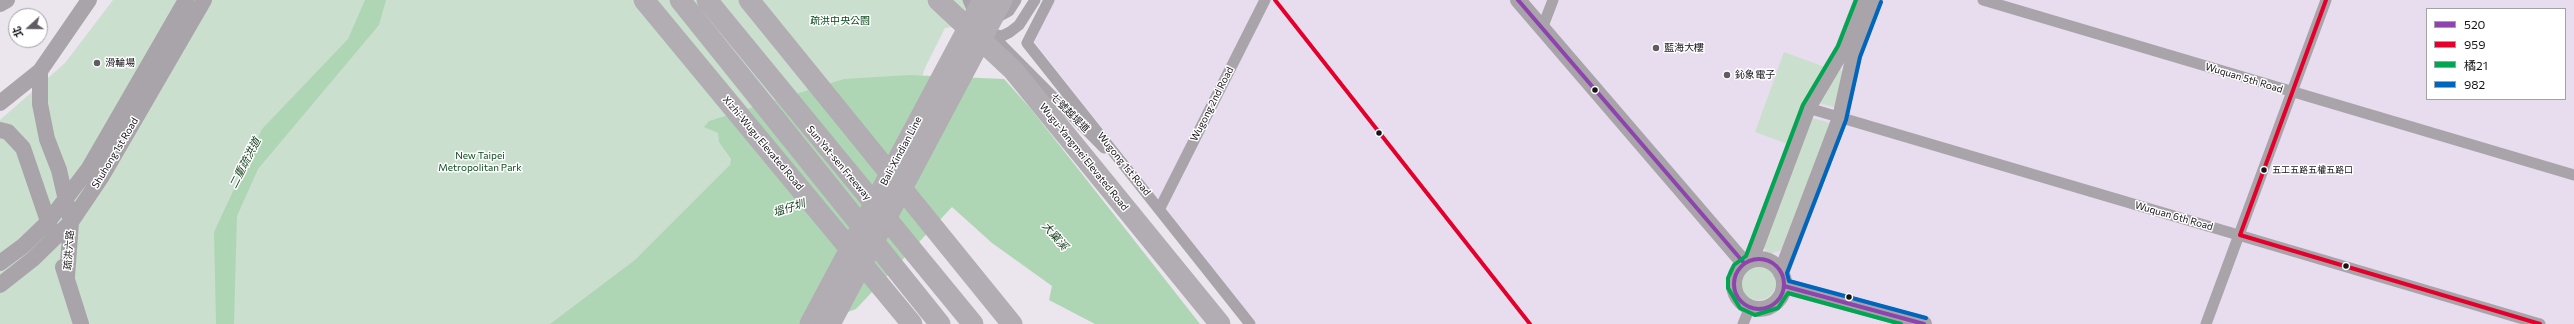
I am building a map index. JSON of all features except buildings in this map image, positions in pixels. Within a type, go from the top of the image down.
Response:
[{"type":"highway","points":[[632,0],[894,324]]},
{"type":"highway","name":"Xizhi-Wugu Elevated Road","points":[[644,0],[912,324]]},
{"type":"highway","name":"Sun Yat-sen Freeway","points":[[680,0],[940,324]]},
{"type":"highway","name":"Sun Yat-sen Freeway","points":[[706,0],[973,324]]},
{"type":"highway","points":[[749,0],[1012,324]]},
{"type":"highway","name":"Wugu-Yangmei Elevated Road","points":[[938,0],[1013,70],[1220,324]]},
{"type":"highway","name":"Bali-Xindian Line","points":[[810,324],[983,0]]},
{"type":"highway","name":"Bali-Xindian Line","points":[[830,324],[1002,0]]},
{"type":"street","points":[[0,4],[7,0]]},
{"type":"street","points":[[0,103],[40,71],[89,0]]},
{"type":"street","name":"Shuhong 1st Road","points":[[0,263],[24,246],[48,222],[89,168],[186,0]]},
{"type":"street","name":"Shuhong 1st Road","points":[[0,285],[54,240],[71,222],[102,176],[204,0]]},
{"type":"street","name":"七號越堤道","points":[[968,0],[977,20],[1148,193]]},
{"type":"street","points":[[979,0],[983,8],[991,15],[1000,16],[1009,11],[1016,0]]},
{"type":"street","points":[[991,34],[1002,36],[1010,32],[1019,25],[1035,0]]},
{"type":"street","name":"Wugong 1st Road","points":[[1049,0],[1027,43],[1160,208],[1250,324]]},
{"type":"street","name":"Wugong 2nd Road","points":[[1160,208],[1265,0]]},
{"type":"street","points":[[1518,0],[1543,26],[1747,261]]},
{"type":"street","points":[[1543,26],[1553,0]]},
{"type":"street","points":[[1862,0],[1843,49],[1808,108],[1747,261],[1735,274],[1734,287],[1739,299],[1750,308],[1769,307],[1779,298],[1782,279],[1840,118],[1854,55],[1875,0]]},
{"type":"street","name":"Wuquan 5th Road","points":[[1983,0],[2574,175]]},
{"type":"street","points":[[2206,324],[2326,0]]},
{"type":"street","points":[[40,71],[40,104],[47,139],[59,170],[71,222]]},
{"type":"street","name":"Wuquan 6th Road","points":[[1808,108],[2540,324]]},
{"type":"street","name":"疏洪六路","points":[[0,130],[8,132],[23,148],[67,277],[81,324]]},
{"type":"street","name":"疏洪六路","points":[[67,277],[71,222]]},
{"type":"street","points":[[1747,261],[1765,259],[1772,262],[1782,279],[1924,324]]},
{"type":"street","points":[[1743,324],[1750,308]]},
{"type":"shaded area","points":[[1055,0],[2574,0],[2574,324],[1257,324],[1032,39]]},
{"type":"green space","name":"New Taipei Metropolitan Park","points":[[113,0],[971,0],[960,26],[945,28],[926,66],[895,145],[793,324],[0,324],[0,120],[65,63]]},
{"type":"green space","points":[[1784,52],[1825,67],[1790,145],[1755,132]]},
{"type":"green space","points":[[1840,68],[1842,72],[1835,107],[1818,103]]},
{"type":"green space","points":[[1809,117],[1830,123],[1781,250],[1770,254],[1763,247]]},
{"type":"green space","points":[[1762,264],[1771,269],[1775,275],[1775,289],[1771,295],[1762,300],[1754,300],[1745,295],[1741,289],[1740,278],[1745,269],[1751,265]]},
{"type":"water","points":[[365,0],[386,0],[379,25],[258,169],[237,216],[234,324],[216,324],[214,232],[262,129],[348,39]]},
{"type":"water","points":[[909,75],[1004,79],[1031,109],[1200,324],[1095,324],[1049,300],[1052,286],[992,243],[952,207],[856,309],[816,324],[550,324],[635,260],[730,165],[731,159],[719,142],[718,133],[704,127],[709,121],[844,79]]},
{"type":"transit line","name":"959","points":[[1275,0],[1530,324]]},
{"type":"transit line","name":"520","points":[[1518,0],[1744,263]]},
{"type":"transit line","name":"橘21","points":[[1856,0],[1838,46],[1803,105],[1746,256],[1734,265],[1728,278],[1728,288],[1740,308],[1755,315],[1778,308],[1788,293],[1901,324]]},
{"type":"transit line","name":"959","points":[[2326,0],[2240,235],[2540,324]]},
{"type":"transit line","name":"982","points":[[1881,2],[1860,57],[1846,120],[1787,273],[1789,281],[1926,318]]},
{"type":"transit line","name":"520","points":[[1754,259],[1764,259],[1777,266],[1784,279],[1784,284],[1784,289],[1777,302],[1764,309],[1754,309],[1745,305],[1738,298],[1734,289],[1734,279],[1738,270],[1745,263],[1754,259]]},
{"type":"transit line","name":"520","points":[[1784,286],[1924,324]]},
{"type":"place","name":"藍海大樓","points":[[1656,48]]},
{"type":"place","name":"滑輪場","points":[[97,63]]},
{"type":"place","name":"鈊象電子","points":[[1727,75]]},
{"type":"place","name":"五工五路五權五路口","points":[[2264,170]]},
{"type":"park label","name":"疏洪中央公園","points":[[840,21]]},
{"type":"water label","name":"二重疏洪道","points":[[245,163]]},
{"type":"water label","name":"塭仔圳","points":[[789,208]]},
{"type":"water label","name":"大窠溪","points":[[1055,236]]}]
